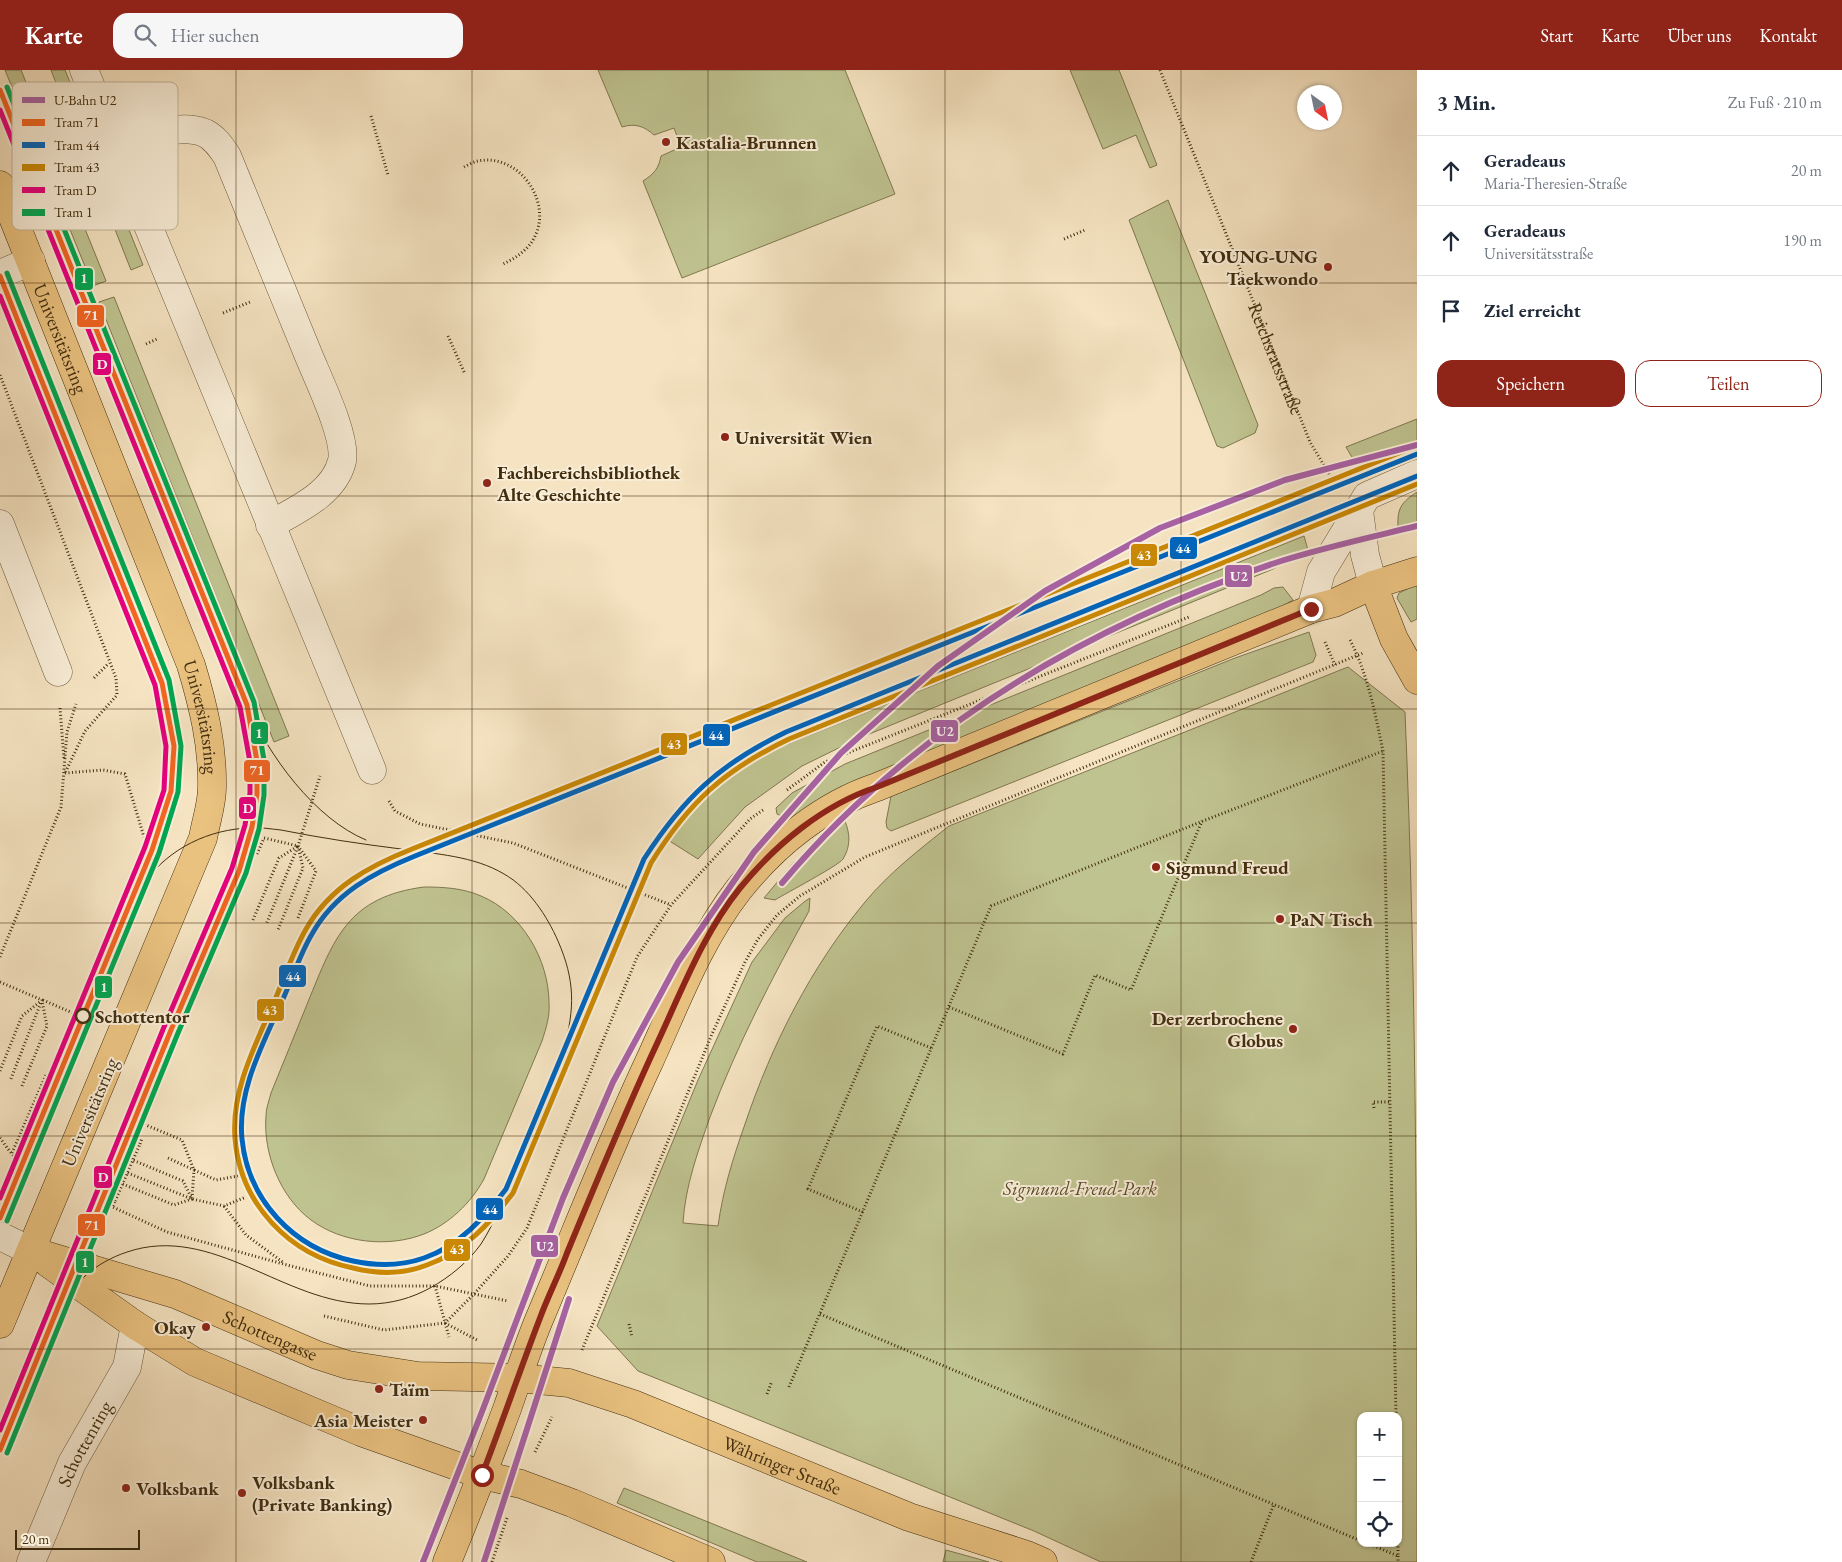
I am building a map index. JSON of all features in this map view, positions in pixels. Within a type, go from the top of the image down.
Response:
[{"type":"main road","name":"Universitätsring","points":[[0,185],[12,215]]},
{"type":"main road","name":"Universitätsring","points":[[18,230],[191,665],[205,711],[210,744],[212,789],[203,838],[31,1251]]},
{"type":"main road","points":[[447,1562],[482,1475],[541,1316],[618,1129],[700,952],[724,910],[740,887],[765,861],[788,838],[818,816],[853,795],[877,787],[1311,609],[1334,603],[1373,585],[1417,571]]},
{"type":"main road","points":[[1373,585],[1394,639],[1417,680]]},
{"type":"main road","points":[[0,1324],[31,1251]]},
{"type":"main road","name":"Schottengasse","points":[[31,1251],[175,1294],[317,1355],[348,1365],[382,1372],[418,1376],[518,1378]]},
{"type":"main road","name":"Schottengasse","points":[[31,1251],[135,1325],[194,1362],[361,1432],[482,1475]]},
{"type":"main road","name":"Währinger Straße","points":[[518,1378],[568,1383],[633,1404],[910,1517],[1027,1555],[1043,1562]]},
{"type":"main road","points":[[482,1475],[521,1484],[572,1503],[711,1562]]},
{"type":"street","points":[[84,70],[89,82]]},
{"type":"street","points":[[178,130],[194,130],[205,133],[213,139],[227,156],[336,425],[343,448],[342,460],[338,471],[320,494],[270,525]]},
{"type":"street","points":[[150,230],[372,770]]},
{"type":"street","points":[[0,274],[31,262]]},
{"type":"street","points":[[1311,609],[1321,572],[1367,496],[1417,474]]},
{"type":"street","points":[[1359,511],[1365,555],[1373,585]]},
{"type":"street","points":[[0,524],[58,672]]},
{"type":"street","name":"Schottengasse","points":[[0,1236],[31,1251]]},
{"type":"street","name":"Schottenring","points":[[31,1562],[72,1463],[127,1367],[135,1325]]},
{"type":"path","name":"Reichsratsstraße","points":[[1160,70],[1310,442],[1336,486],[1359,511]]},
{"type":"path","points":[[371,116],[388,175]]},
{"type":"path","points":[[464,167],[479,161],[496,161],[509,165],[523,175],[540,203],[540,219],[536,234],[518,257],[503,264]]},
{"type":"path","points":[[1064,239],[1085,230]]},
{"type":"path","points":[[226,312],[254,301]]},
{"type":"path","points":[[448,336],[465,374]]},
{"type":"path","points":[[0,375],[116,678],[117,695],[85,731],[65,772]]},
{"type":"path","points":[[1350,640],[1371,692],[1383,751],[1396,1412]]},
{"type":"path","points":[[568,1383],[712,1034],[745,962],[758,939],[777,915],[800,896],[866,857],[1357,656]]},
{"type":"path","points":[[88,684],[109,663]]},
{"type":"path","points":[[58,672],[65,772]]},
{"type":"path","points":[[0,957],[61,807],[68,732],[77,702]]},
{"type":"path","points":[[789,1387],[991,906],[1383,751]]},
{"type":"path","points":[[65,772],[103,770],[125,774],[144,837]]},
{"type":"path","points":[[319,1315],[384,1330],[445,1323],[508,1256],[527,1228],[637,957],[671,905],[520,846],[496,839],[420,824],[395,811],[372,770]]},
{"type":"path","points":[[266,925],[298,846],[320,776]]},
{"type":"path","points":[[949,1007],[1062,1054],[1096,976],[1132,990],[1202,821]]},
{"type":"path","points":[[257,854],[264,838],[298,846],[316,871],[298,918]]},
{"type":"path","points":[[254,920],[279,858],[298,846]]},
{"type":"path","points":[[278,930],[303,868],[298,846]]},
{"type":"path","points":[[0,982],[75,1014]]},
{"type":"path","points":[[0,1071],[22,1016],[42,1000]]},
{"type":"path","points":[[10,1081],[42,1000]]},
{"type":"path","points":[[22,1086],[47,1026],[42,1000]]},
{"type":"path","points":[[863,1212],[808,1189],[877,1026],[931,1048]]},
{"type":"path","points":[[12,1154],[46,1075]]},
{"type":"path","points":[[1374,1108],[1374,1102],[1390,1102]]},
{"type":"path","points":[[141,1123],[182,1140],[194,1170],[192,1199]]},
{"type":"path","points":[[0,1138],[22,1164],[167,1232],[370,1286],[435,1286],[510,1302]]},
{"type":"path","points":[[113,1206],[142,1138]]},
{"type":"path","points":[[123,1156],[184,1181],[192,1199]]},
{"type":"path","points":[[168,1158],[216,1180],[238,1176]]},
{"type":"path","points":[[118,1169],[192,1199],[224,1206],[246,1197]]},
{"type":"path","points":[[113,1180],[174,1205],[192,1199]]},
{"type":"path","points":[[224,1206],[246,1235],[287,1265]]},
{"type":"path","points":[[435,1286],[450,1337]]},
{"type":"path","points":[[820,1314],[1357,1539]]},
{"type":"path","points":[[629,1324],[632,1336]]},
{"type":"path","points":[[767,1394],[772,1381]]},
{"type":"path","points":[[1251,1562],[1274,1504]]},
{"type":"path","points":[[492,1562],[502,1530]]},
{"type":"path","points":[[1377,1547],[1398,1556]]},
{"type":"path","points":[[1398,1547],[1398,1562]]},
{"type":"green space","points":[[5,70],[21,70],[26,82],[12,82],[12,87]]},
{"type":"green space","points":[[51,70],[65,70],[70,82],[56,82]]},
{"type":"green space","points":[[598,70],[845,70],[895,194],[682,278],[643,181],[655,170],[661,156],[681,147],[674,128],[654,135],[647,129],[639,126],[622,127]]},
{"type":"green space","points":[[1070,70],[1119,70],[1157,165],[1150,168],[1136,135],[1103,149]]},
{"type":"green space","points":[[1168,200],[1258,425],[1255,433],[1223,448],[1217,446],[1129,220]]},
{"type":"green space","points":[[70,230],[85,230],[106,281],[93,286]]},
{"type":"green space","points":[[115,230],[129,230],[143,265],[131,270]]},
{"type":"green space","points":[[114,297],[289,736],[274,742],[99,302]]},
{"type":"green space","points":[[1417,419],[1417,445],[1367,465],[1356,462],[1346,447]]},
{"type":"green space","points":[[1417,492],[1417,522],[1398,526],[1398,514],[1402,506]]},
{"type":"green space","points":[[1304,536],[1308,550],[1273,569],[857,739],[802,766],[745,807],[698,859],[668,840],[703,797],[737,770],[763,754]]},
{"type":"green space","points":[[1417,584],[1417,619],[1411,622],[1397,598],[1399,593]]},
{"type":"green space","points":[[1283,587],[1293,600],[1259,620],[790,820],[777,814],[776,808],[792,793],[845,764],[1261,595],[1274,588]]},
{"type":"green space","points":[[1309,632],[1316,655],[1313,662],[891,831],[887,828],[886,822],[891,796],[1235,658]]},
{"type":"green space","name":"Sigmund-Freud-Park","points":[[1348,667],[1405,712],[1414,1031],[1417,1562],[1101,1562],[1034,1531],[638,1371],[597,1326],[698,1080],[752,962],[785,918],[810,898],[809,911],[756,1012],[720,1090],[689,1183],[683,1223],[718,1226],[729,1174],[756,1094],[795,1007],[810,980],[845,927],[874,891],[905,862],[949,826]]},
{"type":"green space","points":[[845,821],[849,840],[843,859],[775,900],[764,898],[794,862]]},
{"type":"green space","points":[[424,887],[467,891],[481,896],[496,904],[521,926],[538,955],[544,971],[548,987],[549,1013],[542,1041],[484,1179],[473,1196],[451,1219],[424,1234],[396,1241],[366,1241],[337,1234],[323,1228],[311,1220],[290,1199],[276,1173],[267,1145],[266,1113],[271,1093],[326,958],[347,924],[377,900],[398,892]]},
{"type":"green space","points":[[624,1488],[807,1562],[757,1562],[617,1503]]},
{"type":"green space","points":[[946,1550],[989,1562],[943,1562]]},
{"type":"tram line","name":"1","points":[[7,87],[12,99]]},
{"type":"tram line","name":"71","points":[[0,90],[12,120]]},
{"type":"tram line","name":"D","points":[[0,110],[12,140]]},
{"type":"tram line","name":"D","points":[[0,1430],[164,1027],[232,868],[245,825],[250,793],[250,762],[240,707],[48,230]]},
{"type":"tram line","name":"71","points":[[0,1450],[171,1030],[239,871],[252,827],[257,794],[257,761],[247,705],[56,230]]},
{"type":"tram line","name":"1","points":[[7,1453],[178,1033],[246,873],[259,829],[264,795],[264,760],[254,702],[64,230]]},
{"type":"tram line","name":"1","points":[[7,273],[169,680],[181,746],[178,792],[159,853],[7,1221]]},
{"type":"tram line","name":"71","points":[[0,276],[162,683],[174,746],[171,791],[152,850],[0,1218]]},
{"type":"tram line","name":"D","points":[[0,296],[155,685],[166,746],[164,790],[145,847],[0,1198]]},
{"type":"tram line","name":"43","points":[[1414,447],[412,849],[381,863],[352,880],[327,901],[306,929],[247,1065],[237,1101],[235,1138],[239,1162],[247,1184],[258,1205],[272,1223],[289,1239],[308,1251],[330,1261],[353,1268],[381,1272],[409,1270],[427,1265],[453,1252],[485,1226],[513,1193],[651,863],[679,822],[694,805],[727,776],[745,763],[789,739],[1417,484]]},
{"type":"tram line","name":"44","points":[[1417,454],[415,856],[370,877],[356,886],[332,907],[321,920],[308,942],[253,1067],[244,1102],[242,1139],[246,1161],[253,1182],[264,1201],[277,1218],[293,1233],[331,1255],[353,1261],[371,1264],[406,1263],[437,1253],[460,1239],[480,1220],[506,1189],[644,859],[674,818],[705,784],[742,757],[786,732],[1417,476]]},
{"type":"tram line","points":[[247,705],[267,744],[295,783],[329,817],[347,830],[366,840]]},
{"type":"tram line","points":[[113,942],[136,896],[155,870],[178,850],[220,832],[250,828],[281,830],[467,859],[492,868],[513,880],[536,903],[554,932],[564,955],[572,994],[568,1034],[564,1048]]},
{"type":"tram line","points":[[5,1438],[54,1323],[70,1293],[85,1276],[116,1256],[159,1246],[189,1248],[219,1256],[307,1292],[338,1301],[369,1304],[393,1302],[416,1295],[430,1288],[445,1279],[470,1257],[481,1244],[491,1226],[515,1168]]},
{"type":"metro line","name":"U2","points":[[423,1562],[563,1198],[613,1082],[678,962],[754,852],[841,753],[938,666],[1045,591],[1160,528],[1285,480],[1417,445]]},
{"type":"metro line","name":"U2","points":[[782,883],[834,827],[889,775],[947,729],[1009,687],[1073,650],[1140,616],[1209,587],[1281,561],[1417,526]]},
{"type":"metro line","name":"U2","points":[[484,1562],[569,1299]]},
{"type":"place","name":"Kastalia-Brunnen","points":[[666,142]]},
{"type":"place","name":"YOUNG-UNG Taekwondo","points":[[1328,267]]},
{"type":"place","name":"Universität Wien","points":[[725,437]]},
{"type":"place","name":"Fachbereichsbibliothek Alte Geschichte","points":[[487,483]]},
{"type":"place","name":"Sigmund Freud","points":[[1156,867]]},
{"type":"place","name":"PaN Tisch","points":[[1280,919]]},
{"type":"place","name":"Schottentor","points":[[83,1016]]},
{"type":"place","name":"Der zerbrochene Globus","points":[[1293,1029]]},
{"type":"place","name":"Okay","points":[[206,1327]]},
{"type":"place","name":"Taïm","points":[[379,1389]]},
{"type":"place","name":"Asia Meister","points":[[423,1420]]},
{"type":"place","name":"Volksbank","points":[[126,1488]]},
{"type":"place","name":"Volksbank (Private Banking)","points":[[242,1493]]},
{"type":"route","points":[[482,1475],[541,1316],[618,1129],[700,952],[719,917],[740,887],[788,838],[818,816],[853,795],[877,787],[1311,609]]}]
